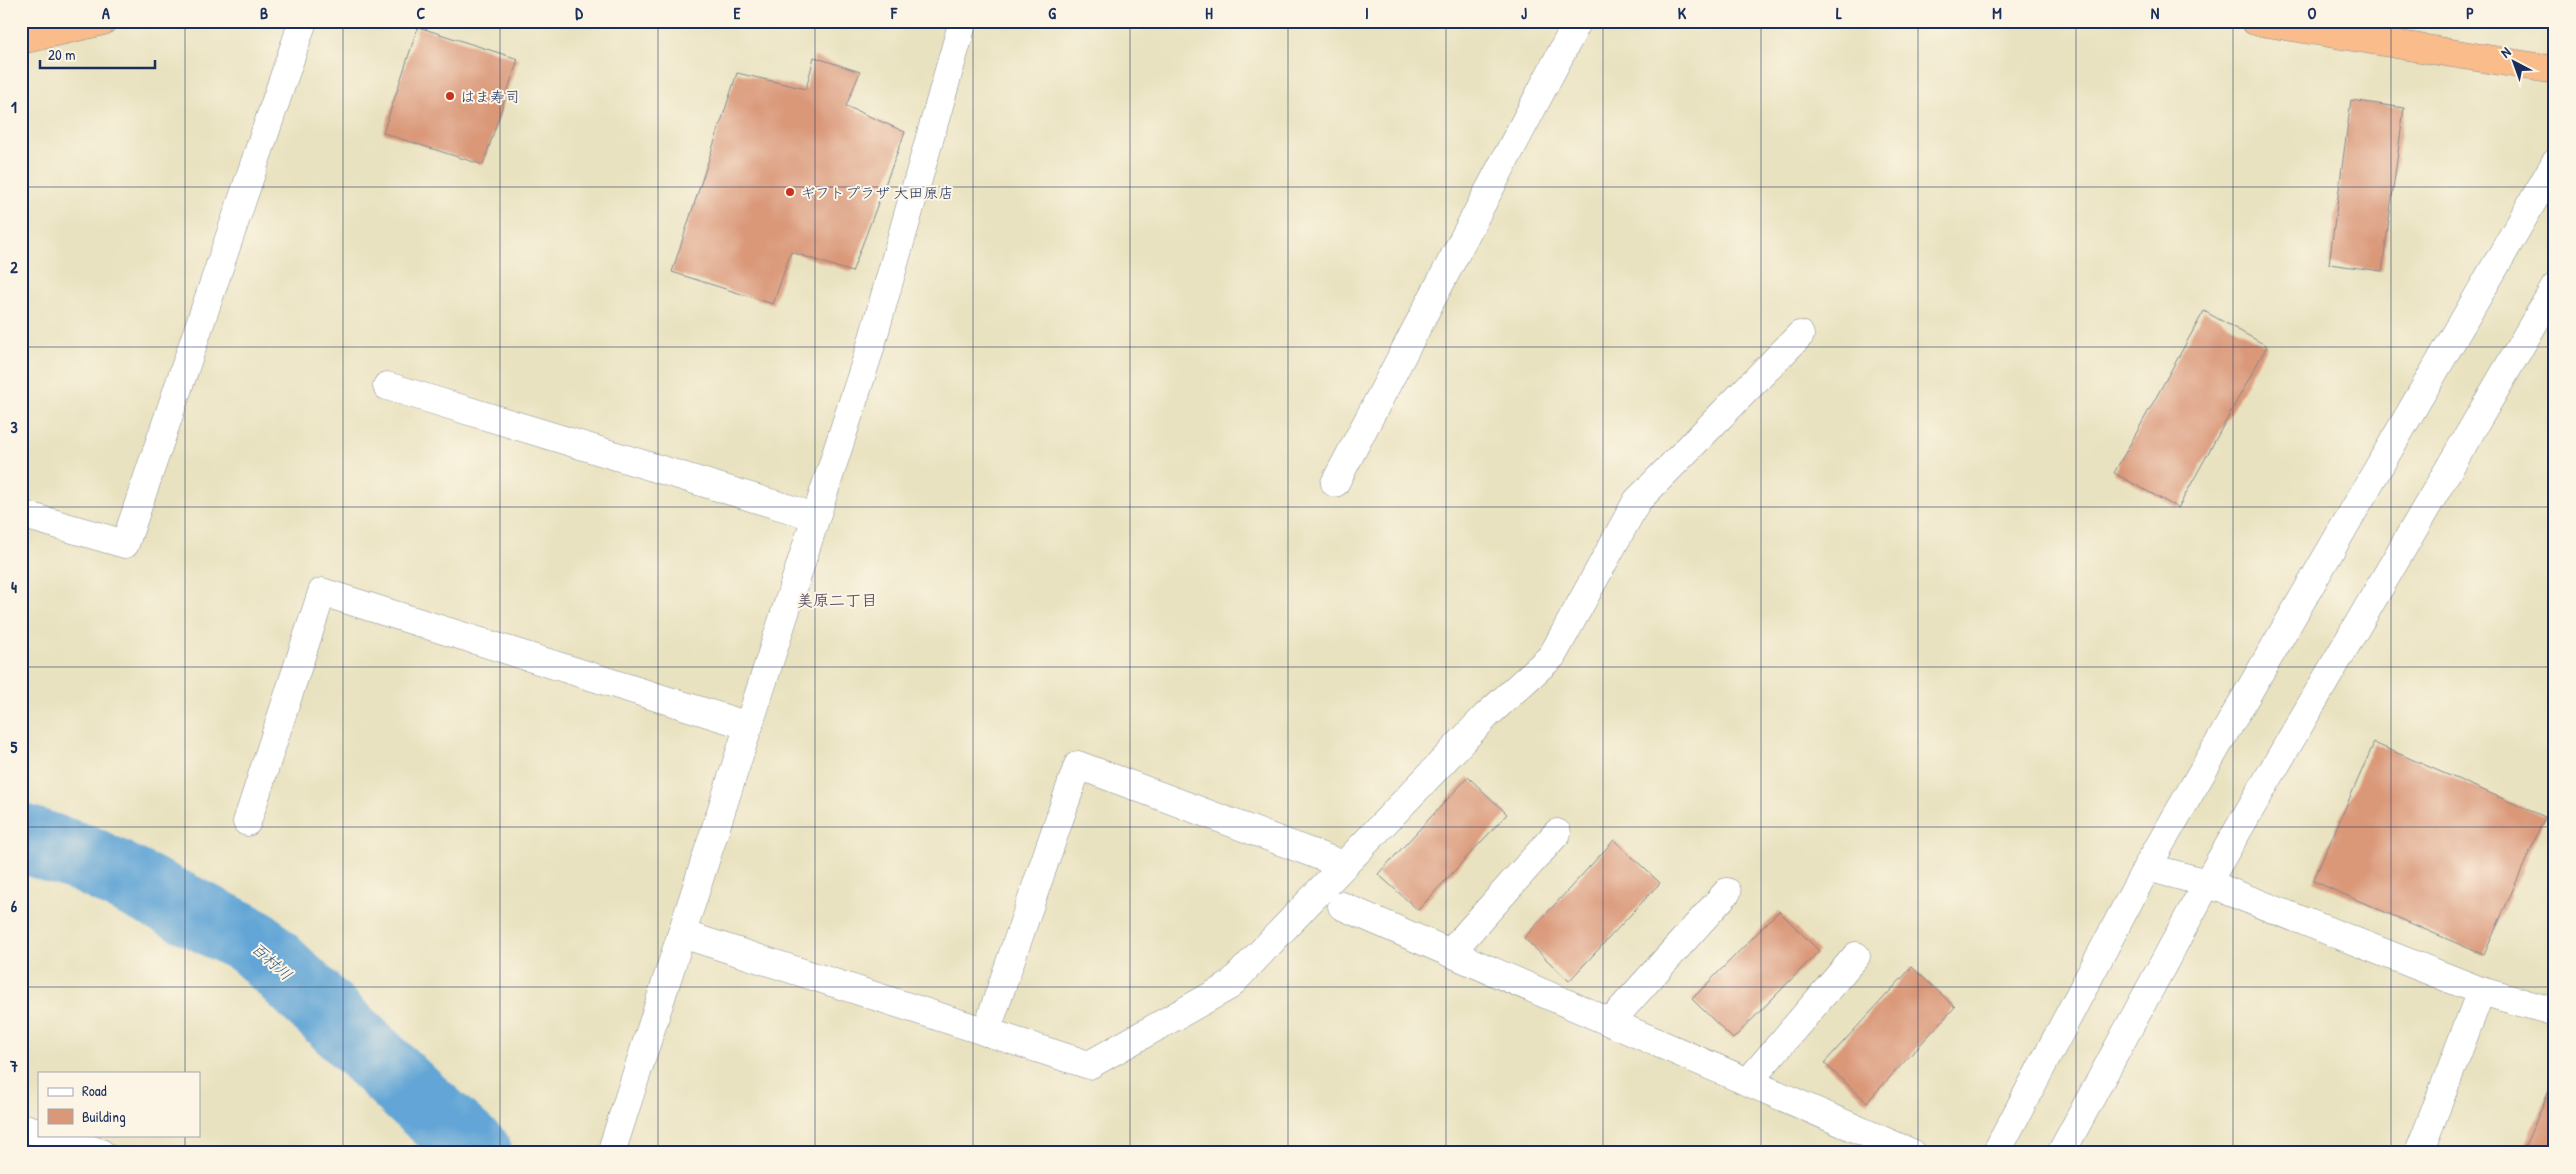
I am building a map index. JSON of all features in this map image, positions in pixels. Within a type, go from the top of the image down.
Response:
[{"type":"highway","points":[[21,40],[103,21]]},
{"type":"highway","points":[[2255,21],[2555,70]]},
{"type":"street","points":[[21,514],[125,544],[303,21]]},
{"type":"street","points":[[610,1153],[869,352],[963,21]]},
{"type":"street","points":[[1335,483],[1578,21]]},
{"type":"street","points":[[1996,1153],[2147,867],[2555,162]]},
{"type":"street","points":[[2061,1153],[2207,883],[2555,287]]},
{"type":"street","points":[[682,934],[1089,1065],[1229,986],[1486,716],[1552,656],[1637,501],[1800,335]]},
{"type":"street","points":[[387,386],[816,517]]},
{"type":"street","points":[[247,822],[322,592],[749,726]]},
{"type":"street","points":[[986,1032],[1078,766],[1344,865]]},
{"type":"street","points":[[1450,953],[1557,833]]},
{"type":"street","points":[[2147,867],[2207,883],[2480,991],[2555,1012]]},
{"type":"street","points":[[1610,1022],[1727,892]]},
{"type":"street","points":[[1342,906],[1912,1153]]},
{"type":"street","points":[[1748,1082],[1856,956]]},
{"type":"street","points":[[2419,1153],[2480,991]]},
{"type":"street","points":[[21,1126],[38,1132]]},
{"type":"street","points":[[51,1136],[101,1153]]},
{"type":"building","name":"はま寿司","points":[[418,27],[518,59],[483,165],[383,133]]},
{"type":"building","name":"ギフトプラザ 大田原店","points":[[814,57],[860,72],[846,106],[905,132],[852,272],[791,252],[773,304],[672,272],[737,73],[806,89]]},
{"type":"building","points":[[2351,100],[2404,108],[2382,271],[2329,264]]},
{"type":"building","points":[[2204,311],[2267,346],[2178,508],[2114,473]]},
{"type":"building","points":[[2374,743],[2545,817],[2484,955],[2313,881]]},
{"type":"building","points":[[1468,777],[1507,814],[1418,910],[1378,874]]},
{"type":"building","points":[[1614,840],[1660,883],[1569,981],[1524,938]]},
{"type":"building","points":[[1779,911],[1819,951],[1733,1039],[1692,999]]},
{"type":"building","points":[[1912,967],[1955,1007],[1867,1102],[1824,1063]]},
{"type":"building","points":[[2555,1077],[2555,1153],[2522,1153]]},
{"type":"waterway","name":"百村川","points":[[21,838],[85,859],[253,942],[416,1098],[478,1153]]},
{"type":"place","name":"はま寿司","points":[[450,96]]},
{"type":"place","name":"ギフトプラザ 大田原店","points":[[790,192]]},
{"type":"district","name":"美原二丁目","points":[[837,600]]}]
